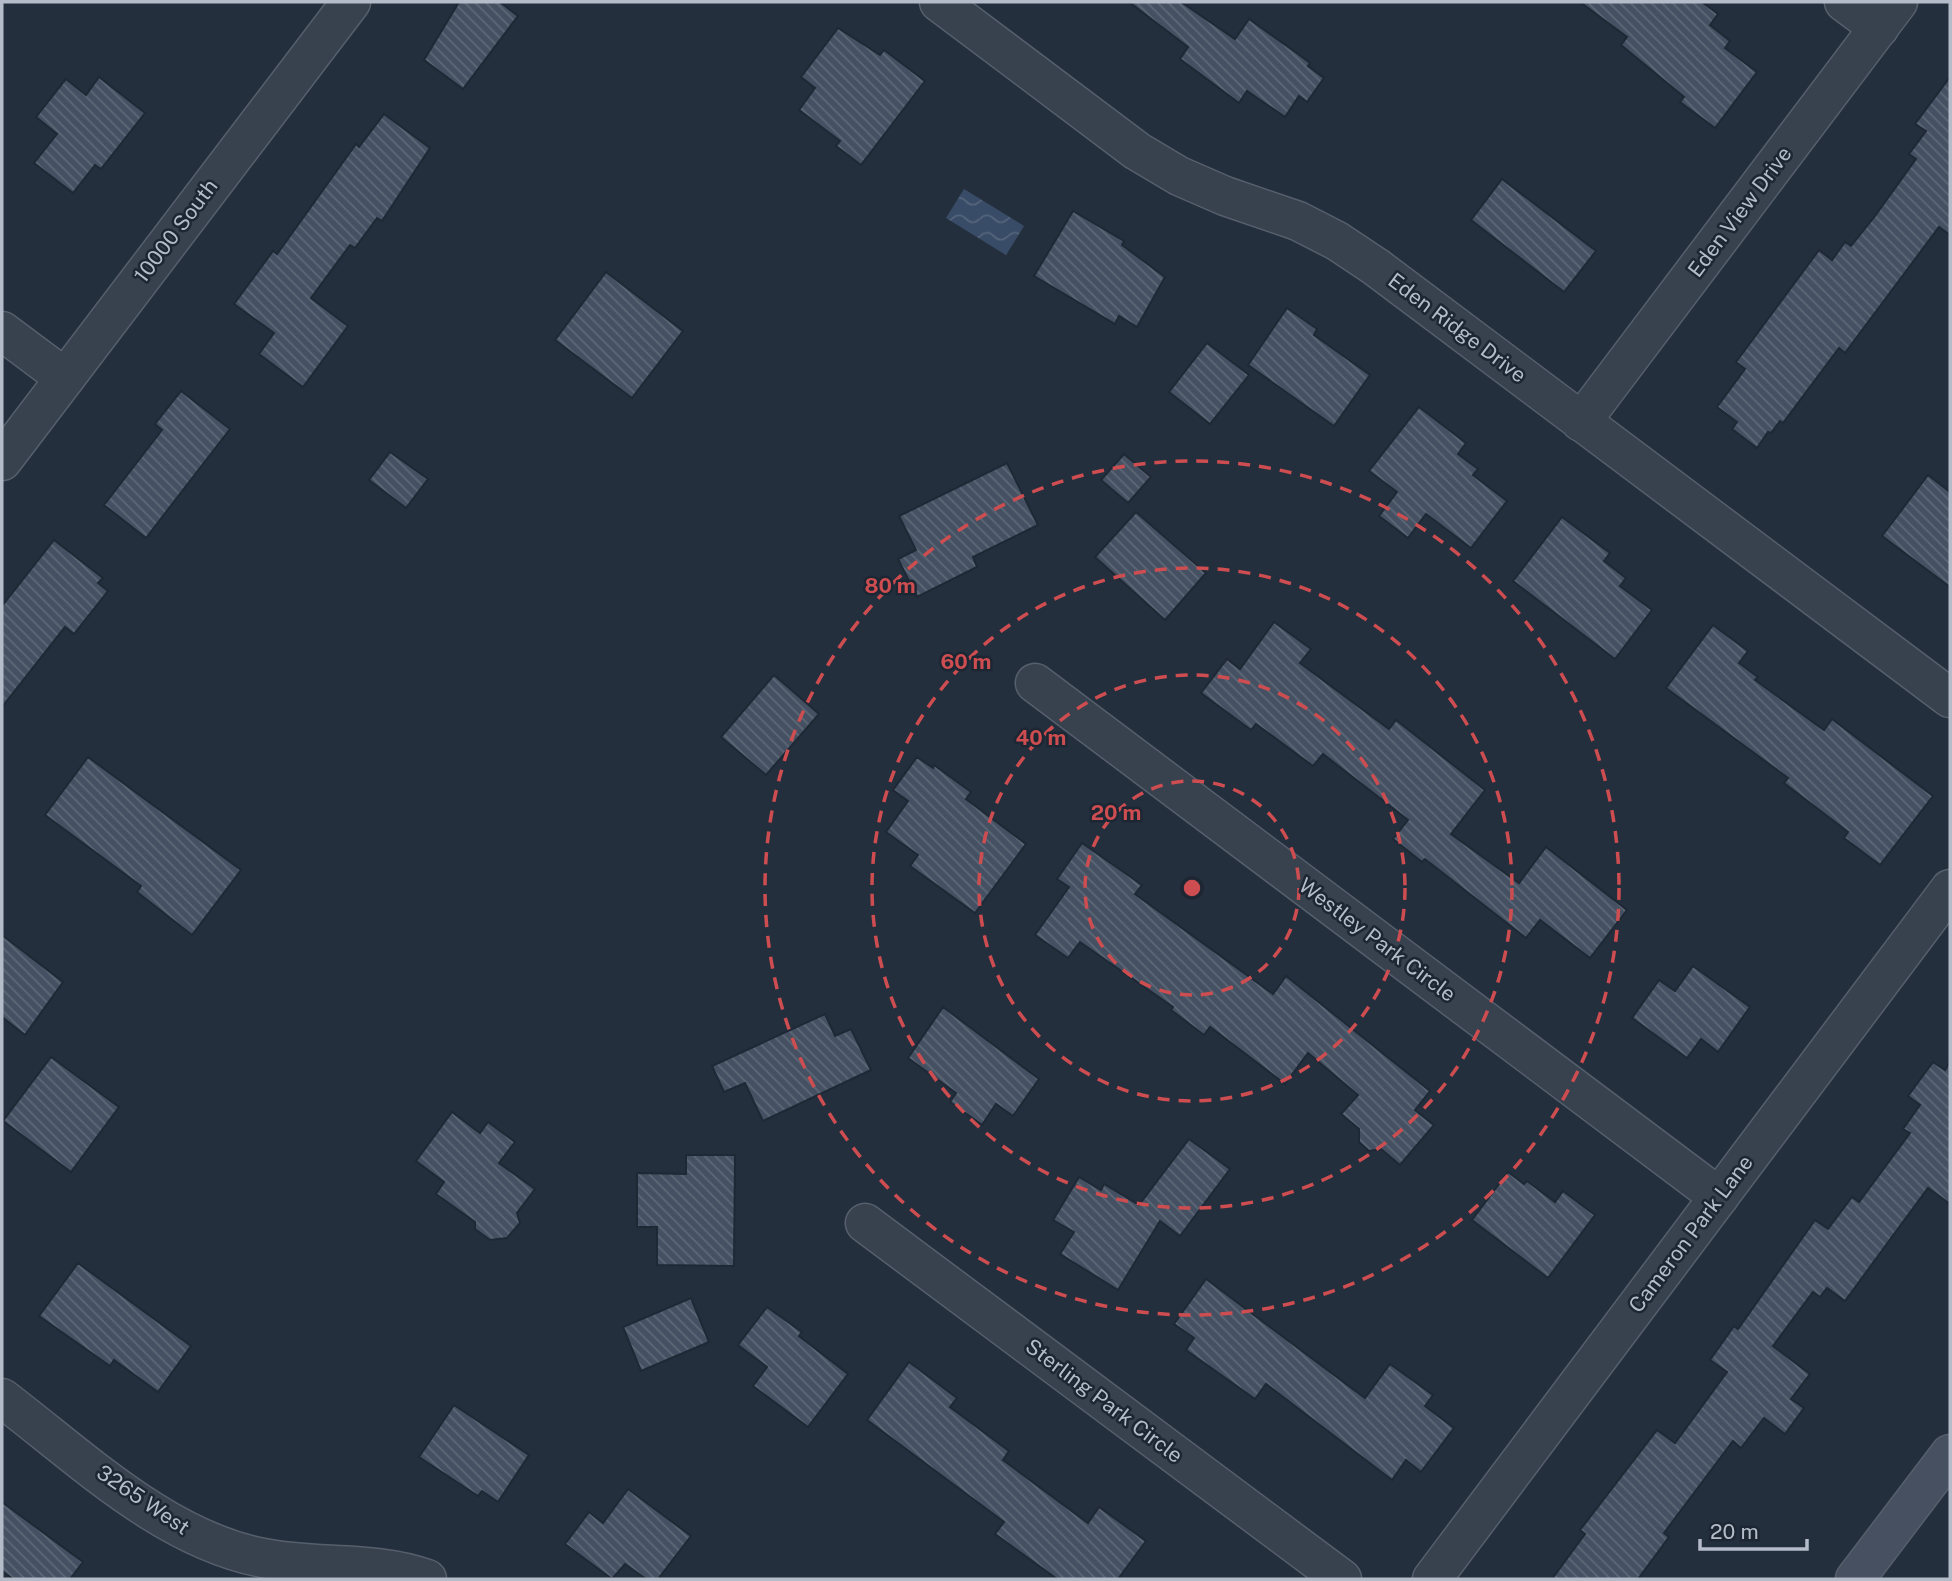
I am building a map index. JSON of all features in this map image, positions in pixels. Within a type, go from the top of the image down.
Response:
[{"type":"main road","points":[[1855,1579],[1950,1454]]},
{"type":"street","name":"10000 South","points":[[2,461],[351,2]]},
{"type":"street","name":"Eden Ridge Drive","points":[[939,2],[1137,151],[1180,176],[1298,221],[1347,247],[1950,698]]},
{"type":"street","points":[[1844,2],[1889,15]]},
{"type":"street","name":"Eden View Drive","points":[[1581,422],[1889,15]]},
{"type":"street","points":[[2,331],[65,378]]},
{"type":"street","name":"Westley Park Circle","points":[[1035,682],[1719,1197]]},
{"type":"street","name":"Cameron Park Lane","points":[[1432,1579],[1950,890]]},
{"type":"street","name":"Sterling Park Circle","points":[[865,1223],[1342,1579]]},
{"type":"street","name":"3265 West","points":[[2,1398],[176,1527],[241,1552],[310,1571],[365,1566],[427,1579]]},
{"type":"water","points":[[964,189],[1024,226],[1006,255],[946,218]]},
{"type":"building","points":[[459,2],[500,2],[518,16],[463,89],[424,60]]},
{"type":"building","points":[[1129,2],[1181,2],[1235,39],[1249,19],[1310,63],[1308,66],[1324,78],[1307,102],[1299,96],[1285,117],[1247,91],[1239,103],[1180,59],[1188,47]]},
{"type":"building","points":[[1580,2],[1702,2],[1718,14],[1710,25],[1730,41],[1725,48],[1757,72],[1715,128],[1680,102],[1684,97],[1621,45],[1627,37]]},
{"type":"building","points":[[838,28],[880,55],[884,50],[925,81],[861,165],[836,146],[840,141],[799,110],[815,88],[801,77]]},
{"type":"building","points":[[99,77],[145,113],[101,169],[95,165],[73,193],[34,163],[57,134],[36,117],[66,79],[86,95]]},
{"type":"building","points":[[1950,77],[1950,235],[1939,227],[1845,353],[1839,348],[1783,423],[1780,421],[1771,433],[1768,432],[1757,448],[1732,429],[1737,422],[1717,407],[1745,369],[1736,362],[1819,250],[1832,260],[1845,242],[1851,246],[1875,216],[1916,159],[1909,154],[1926,131],[1915,124]]},
{"type":"building","points":[[384,114],[430,148],[382,221],[377,218],[355,248],[350,245],[311,298],[348,326],[303,387],[259,354],[274,333],[234,304],[273,251],[277,254],[356,144],[359,147]]},
{"type":"building","points":[[1502,179],[1596,251],[1564,292],[1471,220]]},
{"type":"building","points":[[1073,211],[1124,241],[1122,245],[1165,277],[1137,327],[1119,316],[1115,324],[1034,276]]},
{"type":"building","points":[[606,272],[683,331],[632,398],[555,340]]},
{"type":"building","points":[[1287,308],[1317,329],[1314,335],[1370,375],[1334,426],[1248,365]]},
{"type":"building","points":[[1207,343],[1249,375],[1210,424],[1169,392]]},
{"type":"building","points":[[181,391],[230,429],[146,538],[104,505],[162,430],[155,424]]},
{"type":"building","points":[[1419,407],[1466,443],[1458,454],[1478,469],[1473,475],[1507,501],[1471,548],[1426,514],[1408,538],[1379,516],[1397,492],[1369,471]]},
{"type":"building","points":[[390,452],[428,479],[406,508],[369,480]]},
{"type":"building","points":[[1124,454],[1151,477],[1128,503],[1101,480]]},
{"type":"building","points":[[1007,463],[1038,525],[973,557],[977,567],[917,597],[898,559],[916,550],[899,516]]},
{"type":"building","points":[[1928,475],[1950,492],[1950,587],[1882,536]]},
{"type":"building","points":[[1136,512],[1206,573],[1165,620],[1095,557]]},
{"type":"building","points":[[1562,517],[1610,553],[1604,561],[1626,578],[1620,586],[1652,610],[1615,659],[1513,581]]},
{"type":"building","points":[[54,540],[103,578],[98,583],[108,591],[74,634],[65,627],[2,707],[2,606]]},
{"type":"building","points":[[1274,622],[1311,649],[1300,663],[1389,729],[1396,720],[1485,790],[1451,834],[1519,883],[1546,847],[1627,910],[1590,958],[1540,920],[1526,938],[1425,859],[1422,862],[1393,839],[1408,820],[1323,754],[1313,766],[1256,724],[1251,730],[1201,693],[1227,659],[1240,669]]},
{"type":"building","points":[[1713,625],[1748,651],[1739,663],[1758,677],[1755,680],[1824,730],[1832,719],[1933,796],[1880,865],[1844,838],[1848,832],[1784,783],[1788,778],[1666,688]]},
{"type":"building","points":[[774,675],[819,714],[766,775],[721,737]]},
{"type":"building","points":[[88,757],[241,870],[192,935],[137,892],[141,886],[45,815]]},
{"type":"building","points":[[917,757],[933,768],[934,765],[971,792],[966,799],[1026,844],[975,913],[910,866],[918,855],[886,832],[908,801],[893,790]]},
{"type":"building","points":[[1082,843],[1142,885],[1135,894],[1273,994],[1286,976],[1430,1091],[1415,1110],[1434,1125],[1400,1165],[1381,1149],[1369,1151],[1359,1142],[1359,1129],[1341,1114],[1358,1095],[1308,1053],[1285,1084],[1210,1027],[1204,1035],[1171,1010],[1173,1007],[1080,942],[1068,958],[1035,935],[1069,887],[1057,879]]},
{"type":"building","points":[[2,935],[63,982],[25,1035],[2,1017]]},
{"type":"building","points":[[1693,966],[1750,1007],[1718,1052],[1701,1039],[1687,1058],[1632,1018],[1659,980],[1675,991]]},
{"type":"building","points":[[943,1007],[1039,1079],[1013,1116],[996,1104],[982,1125],[950,1102],[956,1093],[908,1058]]},
{"type":"building","points":[[825,1014],[835,1036],[851,1029],[871,1070],[763,1121],[745,1083],[724,1092],[712,1066]]},
{"type":"building","points":[[51,1057],[119,1107],[71,1172],[3,1121]]},
{"type":"building","points":[[1933,1062],[1945,1070],[1950,1062],[1950,1204],[1928,1188],[1845,1301],[1827,1288],[1820,1297],[1813,1292],[1773,1346],[1810,1374],[1791,1399],[1804,1408],[1785,1434],[1764,1418],[1741,1448],[1733,1441],[1664,1533],[1669,1537],[1638,1579],[1552,1579],[1585,1534],[1580,1530],[1657,1430],[1675,1443],[1727,1372],[1710,1360],[1734,1326],[1738,1329],[1815,1220],[1828,1229],[1852,1197],[1859,1202],[1910,1133],[1903,1129],[1920,1105],[1908,1096]]},
{"type":"building","points":[[452,1112],[480,1133],[488,1122],[515,1142],[499,1163],[535,1189],[517,1213],[520,1223],[507,1238],[490,1240],[475,1229],[475,1222],[436,1194],[444,1182],[416,1161]]},
{"type":"building","points":[[1189,1139],[1230,1169],[1180,1236],[1160,1221],[1118,1290],[1060,1254],[1074,1232],[1053,1220],[1079,1177],[1101,1190],[1104,1184],[1139,1205]]},
{"type":"building","points":[[686,1155],[735,1155],[734,1266],[657,1265],[657,1227],[637,1227],[637,1173],[686,1174]]},
{"type":"building","points":[[1508,1172],[1524,1184],[1527,1181],[1555,1202],[1563,1191],[1595,1215],[1548,1278],[1472,1220]]},
{"type":"building","points":[[78,1263],[191,1346],[158,1392],[114,1360],[110,1366],[39,1316]]},
{"type":"building","points":[[1206,1279],[1365,1398],[1390,1364],[1433,1395],[1425,1406],[1454,1428],[1421,1472],[1406,1460],[1392,1480],[1266,1384],[1255,1399],[1186,1350],[1194,1338],[1174,1324]]},
{"type":"building","points":[[691,1298],[709,1342],[641,1371],[623,1327]]},
{"type":"building","points":[[767,1307],[802,1332],[799,1336],[848,1374],[808,1427],[753,1386],[767,1367],[738,1345]]},
{"type":"building","points":[[909,1362],[957,1398],[950,1407],[1009,1451],[1003,1460],[1088,1523],[1099,1507],[1146,1541],[1118,1579],[1057,1579],[995,1534],[1004,1522],[867,1420]]},
{"type":"building","points":[[454,1405],[529,1455],[498,1502],[482,1491],[478,1496],[419,1457]]},
{"type":"building","points":[[628,1489],[691,1536],[658,1579],[646,1579],[625,1564],[612,1579],[565,1544],[589,1512],[603,1523]]},
{"type":"building","points":[[2,1502],[83,1562],[70,1579],[13,1579],[2,1571]]}]
